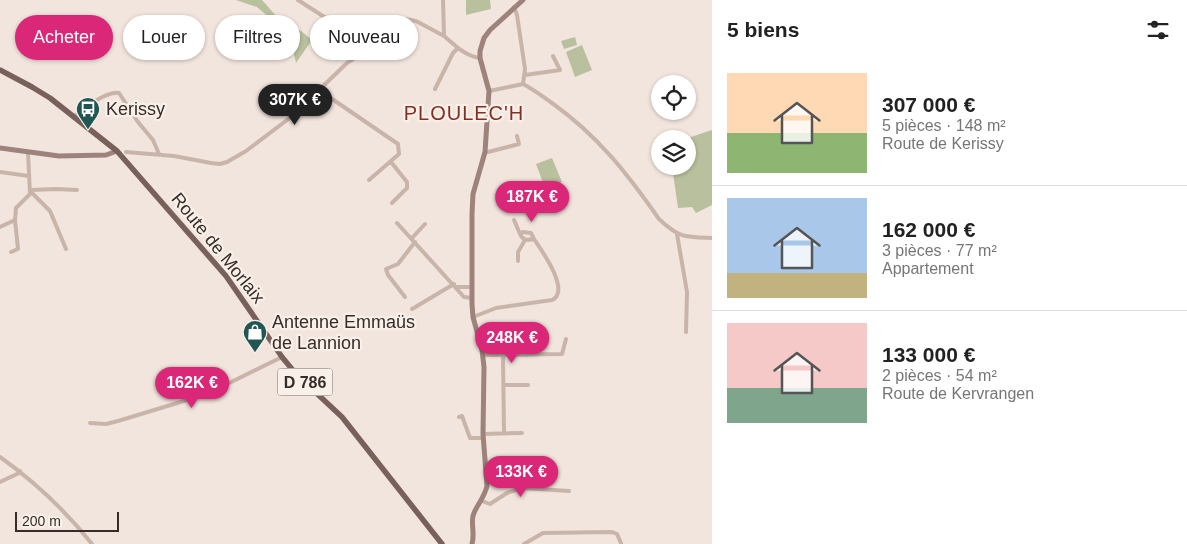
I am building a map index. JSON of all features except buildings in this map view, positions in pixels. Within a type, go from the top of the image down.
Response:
[{"type":"main road","name":"Route de Morlaix","points":[[0,70],[32,87],[75,116],[117,151],[226,276],[296,374],[342,416],[442,544]]},
{"type":"street","points":[[298,0],[321,15]]},
{"type":"street","points":[[443,0],[444,36]]},
{"type":"street","points":[[472,544],[474,535],[473,516],[482,501],[487,486],[483,436],[483,355],[473,317],[472,298],[472,208],[485,152],[489,91],[480,58],[481,44],[497,22],[515,4],[523,0]]},
{"type":"street","points":[[515,4],[525,75],[522,84]]},
{"type":"street","points":[[418,22],[444,36],[469,56],[480,58]]},
{"type":"street","points":[[435,89],[453,53],[458,48]]},
{"type":"street","points":[[525,75],[560,70],[552,56]]},
{"type":"street","points":[[126,152],[159,154],[220,164],[227,162],[246,151],[292,117],[352,60]]},
{"type":"street","points":[[489,91],[522,84],[532,88],[566,114],[601,145],[624,170],[659,219],[677,234],[688,237],[712,238]]},
{"type":"street","points":[[319,90],[398,144],[399,154],[369,180]]},
{"type":"street","points":[[75,116],[89,105],[114,92],[119,93],[138,122],[154,140],[159,154]]},
{"type":"street","points":[[485,152],[520,144],[517,136]]},
{"type":"street","points":[[0,148],[46,155],[106,155],[117,151]]},
{"type":"street","points":[[12,252],[18,249],[15,220],[16,208],[29,196],[31,191],[28,152]]},
{"type":"street","points":[[391,162],[407,182],[407,188],[392,204]]},
{"type":"street","points":[[0,172],[29,176]]},
{"type":"street","points":[[31,191],[77,190]]},
{"type":"street","points":[[31,191],[50,211],[66,249]]},
{"type":"street","points":[[0,227],[15,220]]},
{"type":"street","points":[[514,220],[525,240]]},
{"type":"street","points":[[397,223],[464,296],[472,298]]},
{"type":"street","points":[[412,238],[425,224]]},
{"type":"street","points":[[473,317],[496,308],[552,300],[557,298],[560,293],[546,258],[533,235],[528,232],[520,234]]},
{"type":"street","points":[[677,234],[688,292],[686,332]]},
{"type":"street","points":[[525,240],[534,239]]},
{"type":"street","points":[[518,261],[518,252],[525,240]]},
{"type":"street","points":[[404,297],[388,275],[386,269],[398,264],[415,242]]},
{"type":"street","points":[[412,309],[455,286],[472,287]]},
{"type":"street","points":[[500,327],[504,386],[504,433]]},
{"type":"street","points":[[527,332],[527,354]]},
{"type":"street","points":[[483,355],[562,354],[566,339]]},
{"type":"street","points":[[90,423],[106,424],[193,399],[282,356]]},
{"type":"street","points":[[504,386],[528,385]]},
{"type":"street","points":[[458,417],[462,416],[470,438],[504,433],[522,433]]},
{"type":"street","points":[[0,457],[52,498],[92,544]]},
{"type":"street","points":[[0,482],[20,471]]},
{"type":"street","points":[[482,501],[490,504],[507,493],[522,488],[568,491]]},
{"type":"street","points":[[524,544],[543,533],[612,532],[617,534],[621,543]]},
{"type":"green space","points":[[236,0],[262,0],[275,15],[266,15],[257,7]]},
{"type":"green space","points":[[466,0],[490,0],[491,9],[466,15]]},
{"type":"green space","points":[[300,30],[310,38],[310,43],[300,57]]},
{"type":"green space","points":[[575,37],[577,45],[564,49],[561,41]]},
{"type":"green space","points":[[582,45],[592,70],[575,77],[566,52]]},
{"type":"green space","points":[[712,130],[712,205],[696,213],[692,207],[678,208],[673,175],[696,175],[696,135]]},
{"type":"green space","points":[[552,158],[562,182],[545,188],[536,164]]},
{"type":"place","name":"Kerissy","points":[[88,130]]},
{"type":"place","name":"Antenne Emmaüs de Lannion","points":[[255,353]]},
{"type":"district","name":"PLOULEC'H","points":[[464,113]]}]
